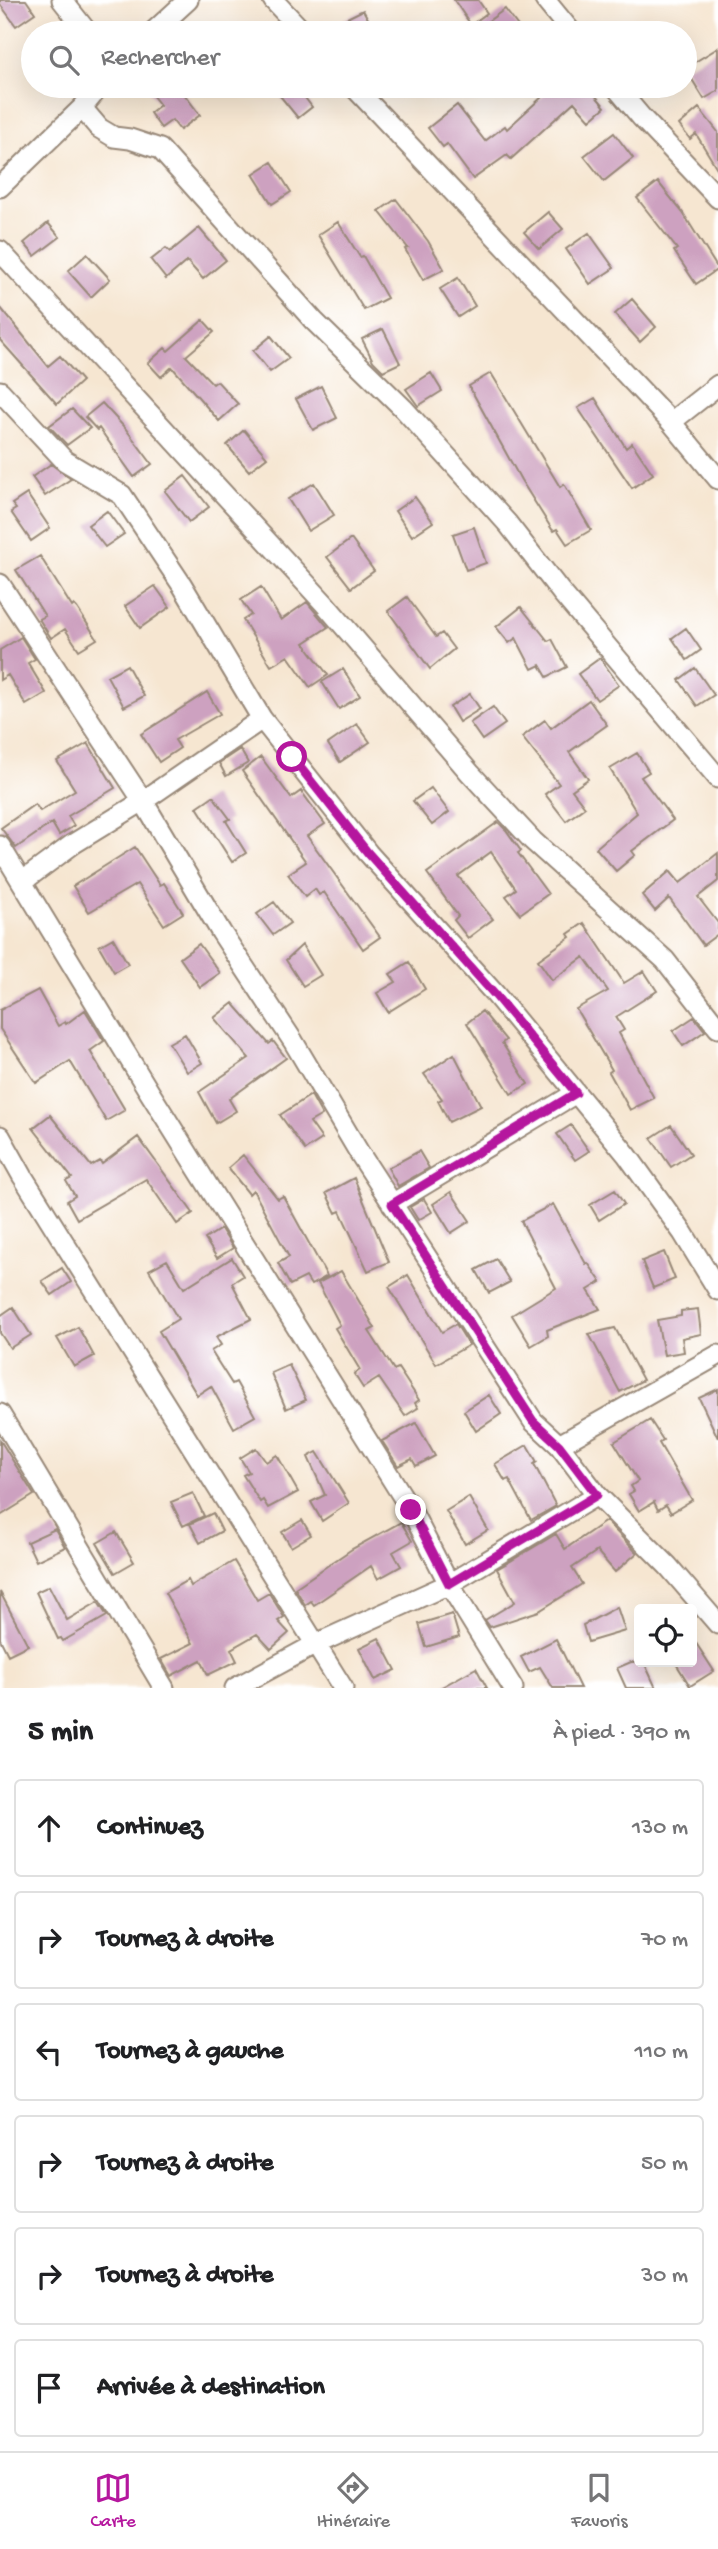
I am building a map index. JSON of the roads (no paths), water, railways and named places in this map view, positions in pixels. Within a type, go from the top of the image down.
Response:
[{"type":"street","points":[[62,0],[79,21]]},
{"type":"street","points":[[165,21],[188,0]]},
{"type":"street","points":[[273,0],[293,21]]},
{"type":"street","points":[[544,0],[562,21]]},
{"type":"street","points":[[0,187],[90,98]]},
{"type":"street","points":[[364,98],[671,422],[718,478]]},
{"type":"street","points":[[625,98],[718,198]]},
{"type":"street","points":[[82,108],[99,128],[114,137],[131,139],[160,149],[314,321],[403,408],[509,524],[561,592],[718,778]]},
{"type":"street","points":[[0,251],[324,603],[470,773],[533,841],[665,960],[718,1028]]},
{"type":"street","points":[[671,422],[718,385]]},
{"type":"street","points":[[0,391],[65,461],[122,495],[182,585],[262,719],[368,853],[495,995],[627,1155],[683,1233],[718,1290]]},
{"type":"street","points":[[0,584],[143,801],[221,932],[293,1041],[392,1204],[533,1421],[559,1445],[597,1495],[668,1566],[718,1625]]},
{"type":"street","points":[[23,881],[73,844],[143,801],[262,719]]},
{"type":"street","points":[[0,846],[150,1093],[411,1510],[449,1584],[513,1688]]},
{"type":"street","points":[[392,1204],[576,1093]]},
{"type":"street","points":[[0,1136],[23,1177],[343,1688]]},
{"type":"street","points":[[559,1445],[718,1355]]},
{"type":"street","points":[[0,1414],[164,1688]]},
{"type":"street","points":[[235,1688],[316,1644],[449,1584],[597,1495]]}]
